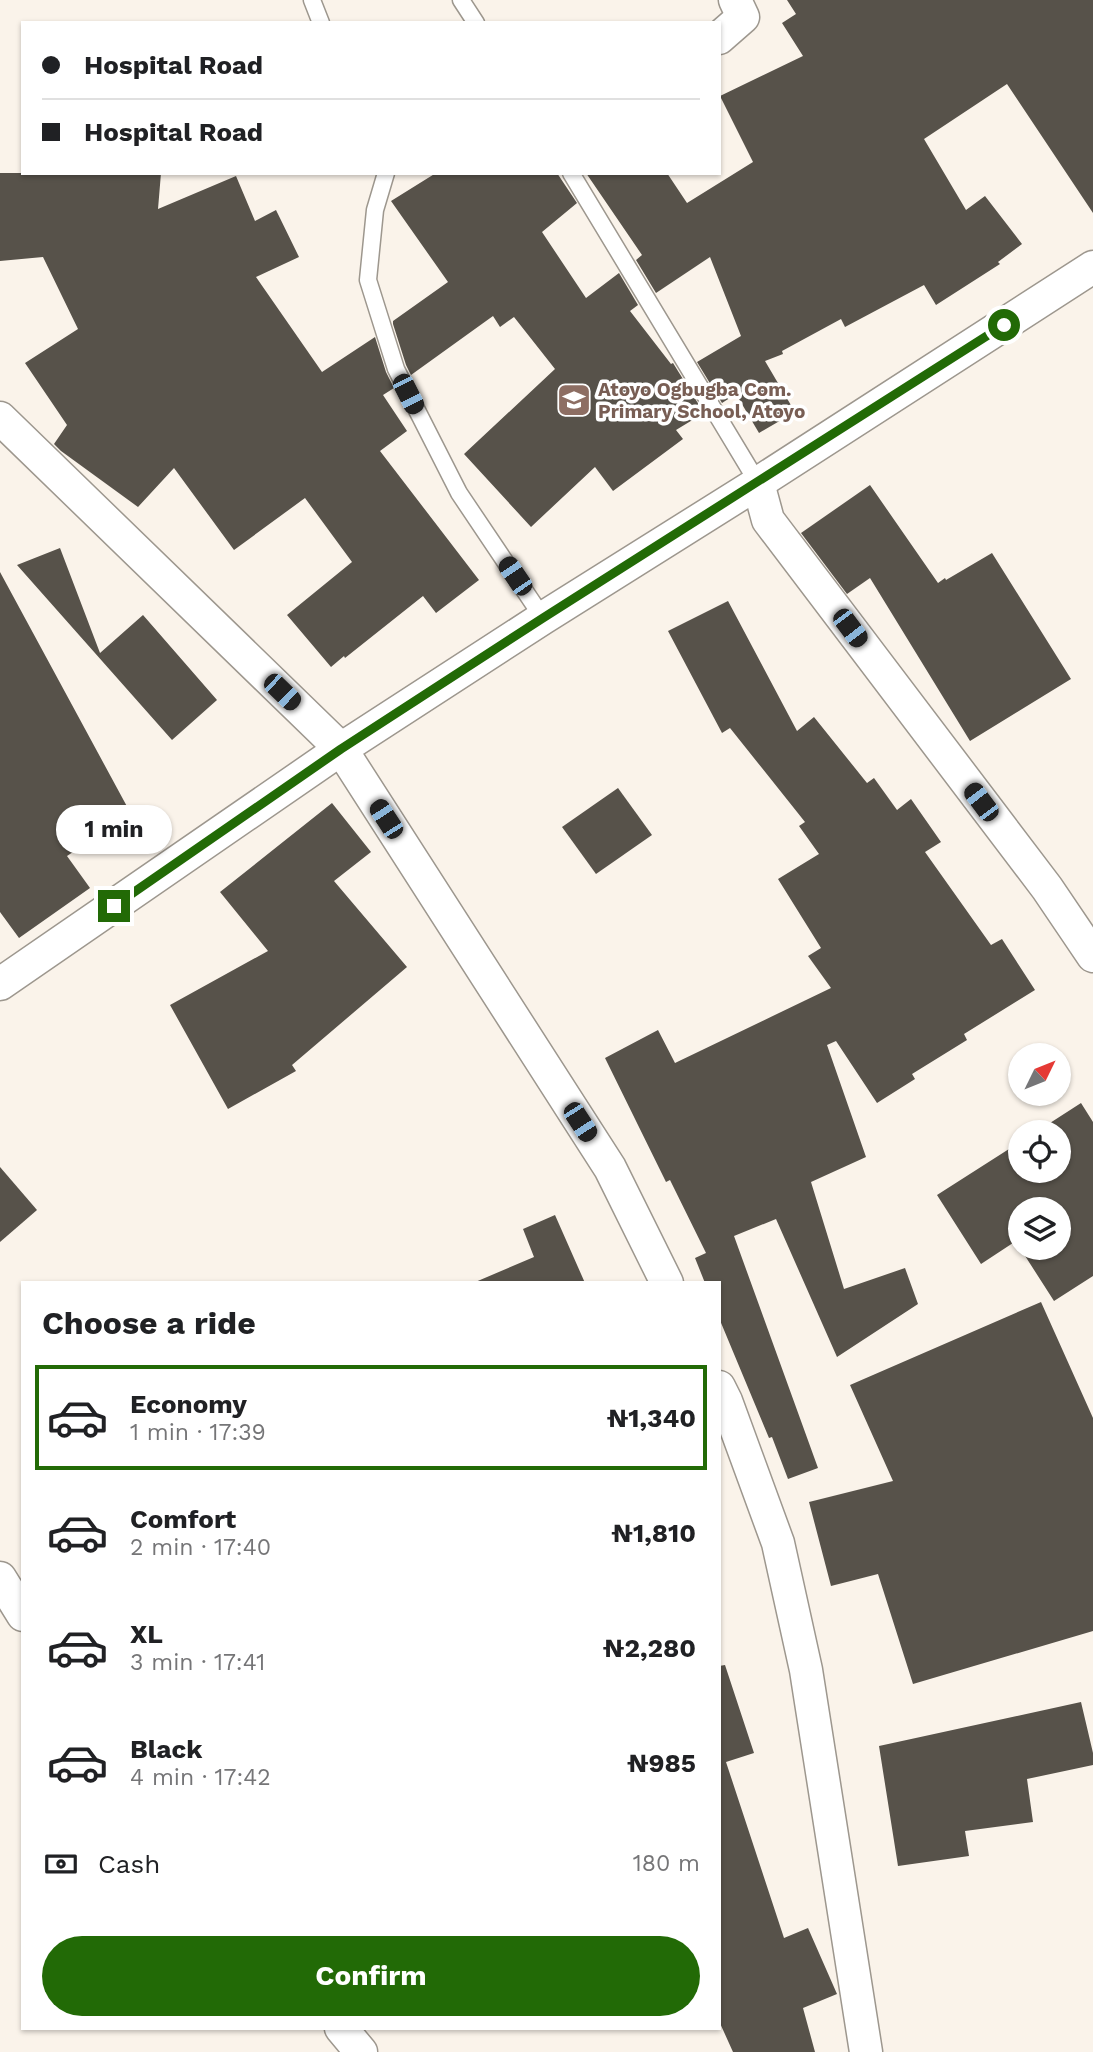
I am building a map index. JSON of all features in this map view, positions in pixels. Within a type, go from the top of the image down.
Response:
[{"type":"street","points":[[721,36],[743,17],[735,0]]},
{"type":"street","points":[[0,984],[341,749],[1093,267]]},
{"type":"street","points":[[0,418],[341,749],[610,1168],[666,1281]]},
{"type":"street","points":[[758,483],[768,520],[1047,888],[1093,956]]},
{"type":"street","points":[[721,1391],[778,1543],[806,1670],[866,2052]]},
{"type":"street","points":[[0,1578],[21,1612]]},
{"type":"street","points":[[343,2030],[360,2052]]},
{"type":"lane","points":[[312,0],[320,21]]},
{"type":"lane","points":[[461,0],[474,21]]},
{"type":"lane","points":[[385,175],[375,211],[368,280],[396,369],[460,493],[543,618]]},
{"type":"lane","points":[[572,175],[758,483]]},
{"type":"building","points":[[787,0],[1093,0],[1093,213],[1007,84],[924,139],[966,210],[985,196],[1022,244],[998,262],[1000,264],[936,305],[924,285],[845,327],[841,319],[782,351],[783,354],[765,361],[795,412],[759,433],[736,394],[722,403],[697,362],[741,336],[710,257],[656,293],[636,260],[642,255],[587,175],[668,175],[687,203],[753,162],[721,96],[803,56],[782,23],[796,14]]},
{"type":"building","points":[[0,173],[161,175],[158,209],[236,176],[255,221],[276,210],[299,257],[256,277],[322,372],[375,337],[394,388],[383,395],[407,431],[380,451],[479,580],[436,613],[423,596],[331,667],[287,615],[352,562],[305,498],[234,550],[174,468],[138,507],[61,451],[54,444],[67,425],[25,363],[78,329],[43,257],[0,261]]},
{"type":"building","points":[[433,175],[558,175],[577,203],[542,232],[586,298],[619,273],[638,305],[630,311],[671,364],[673,363],[704,413],[676,430],[683,439],[613,491],[595,467],[531,527],[464,454],[555,369],[514,317],[500,327],[493,316],[411,375],[393,321],[448,282],[391,201]]},
{"type":"building","points":[[870,485],[938,583],[992,553],[1071,679],[970,741],[870,578],[847,594],[801,533]]},
{"type":"building","points":[[60,548],[100,653],[143,615],[217,700],[172,740],[17,565]]},
{"type":"building","points":[[0,572],[130,812],[68,845],[73,852],[67,856],[90,888],[19,938],[0,912]]},
{"type":"building","points":[[728,601],[797,731],[814,717],[867,783],[874,778],[897,810],[911,799],[941,842],[925,852],[991,945],[1002,939],[1035,990],[964,1034],[967,1040],[912,1074],[915,1079],[877,1103],[836,1041],[827,1045],[866,1157],[811,1182],[844,1289],[905,1268],[918,1304],[837,1357],[776,1219],[734,1236],[818,1468],[788,1479],[721,1323],[721,1281],[704,1281],[695,1258],[706,1253],[670,1180],[666,1182],[605,1058],[658,1030],[675,1063],[831,988],[808,956],[821,948],[778,879],[819,854],[799,826],[805,822],[730,728],[722,733],[668,631]]},
{"type":"building","points":[[618,788],[652,835],[596,874],[562,827]]},
{"type":"building","points":[[332,803],[371,852],[334,881],[407,967],[292,1065],[296,1071],[228,1109],[170,1005],[268,951],[220,892]]},
{"type":"building","points":[[1081,1103],[1093,1122],[1093,1276],[1054,1301],[1028,1260],[1071,1260],[1071,1197],[1008,1197],[1008,1246],[981,1264],[937,1195],[1008,1150],[1008,1183],[1071,1183],[1071,1120],[1055,1120]]},
{"type":"building","points":[[0,1167],[37,1210],[0,1242]]},
{"type":"building","points":[[555,1215],[584,1281],[478,1281],[534,1257],[523,1229]]},
{"type":"building","points":[[1041,1302],[1093,1418],[1093,1631],[913,1684],[878,1574],[831,1586],[809,1502],[893,1481],[850,1385]]},
{"type":"building","points":[[725,1665],[754,1753],[726,1762],[784,1938],[808,1928],[837,1994],[803,2008],[815,2052],[733,2052],[721,2025],[721,1666]]},
{"type":"building","points":[[1081,1702],[1093,1753],[1093,1765],[1027,1779],[1033,1822],[965,1831],[969,1856],[898,1866],[879,1746]]},
{"type":"place","name":"Atoyo Ogbugba Com. Primary School, Atoyo","points":[[574,400]]},
{"type":"route","points":[[114,906],[341,749],[1004,325]]}]
